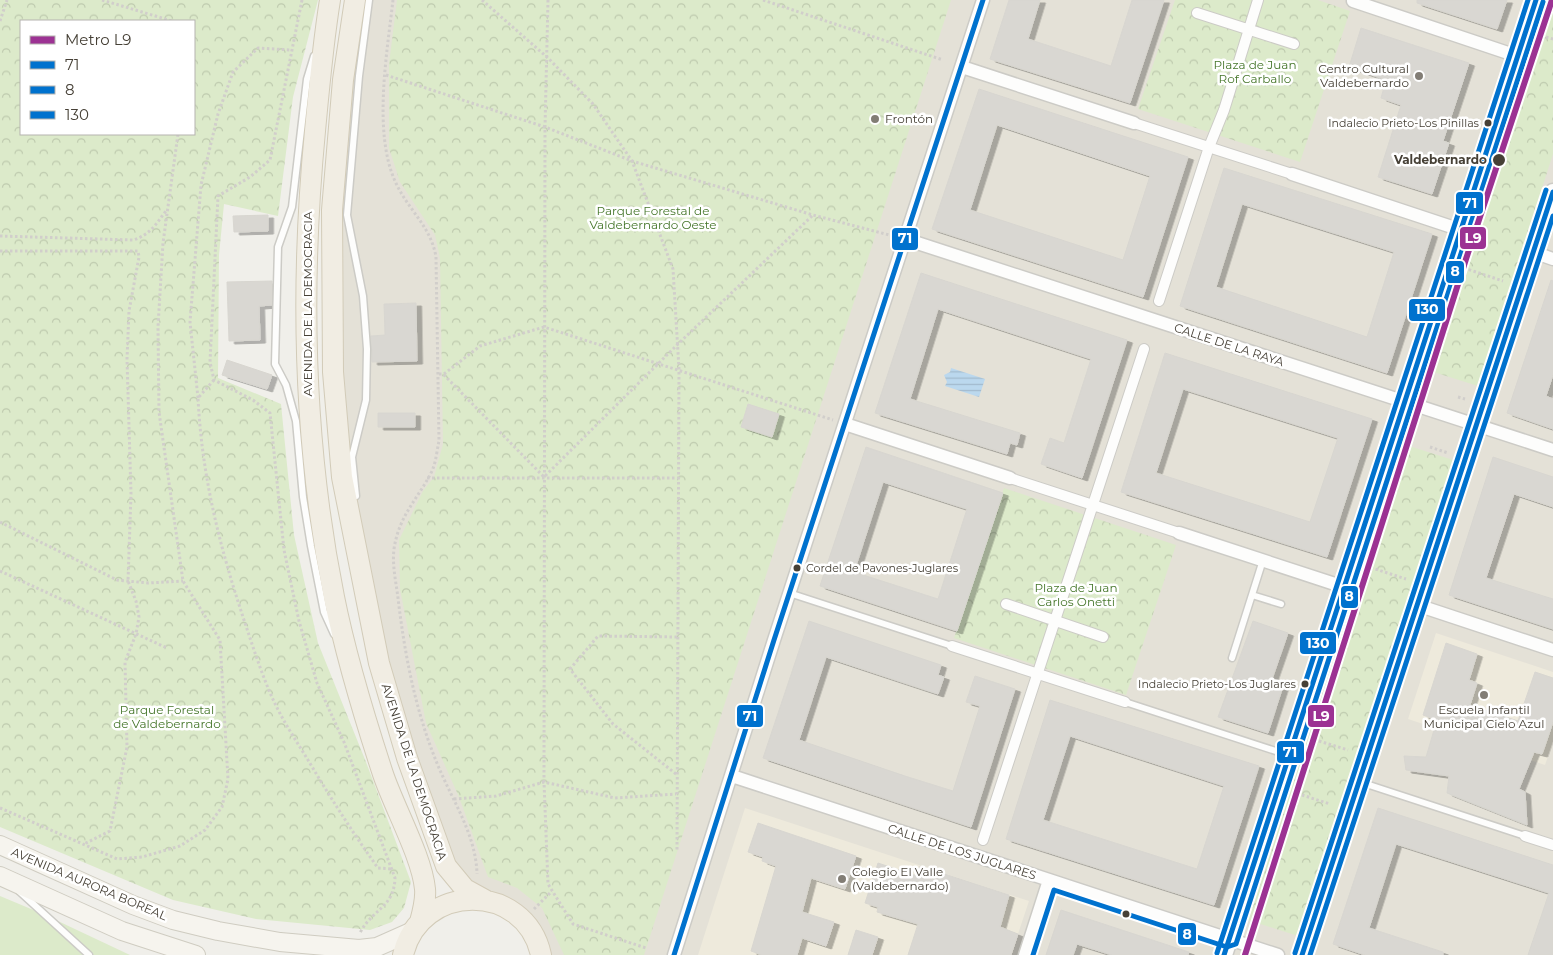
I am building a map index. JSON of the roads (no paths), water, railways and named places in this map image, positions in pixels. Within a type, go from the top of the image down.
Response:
[{"type":"main road","name":"AVENIDA DE LA DEMOCRACIA","points":[[355,0],[343,80],[332,210],[333,372],[342,477],[379,663],[407,758],[446,866],[465,889],[485,900],[506,908],[523,920],[535,938],[541,955]]},
{"type":"main road","name":"AVENIDA DE LA DEMOCRACIA","points":[[330,4],[307,211],[306,372],[316,490],[334,597],[354,678],[384,775],[422,875],[424,905],[417,926],[403,955]]},
{"type":"main road","name":"AVENIDA AURORA BOREAL","points":[[0,845],[133,905],[173,920],[218,931],[280,942],[359,949],[384,945],[417,926]]},
{"type":"main road","points":[[3,877],[122,931],[196,955]]},
{"type":"main road","points":[[417,926],[439,907],[462,900],[485,900]]},
{"type":"street","points":[[674,955],[789,593],[983,0]]},
{"type":"street","points":[[1159,301],[1208,147],[1224,110],[1250,31],[1258,0]]},
{"type":"street","points":[[1226,947],[1536,0]]},
{"type":"street","points":[[1351,1],[1518,56]]},
{"type":"street","points":[[1197,13],[1294,44]]},
{"type":"street","points":[[962,67],[1461,230]]},
{"type":"street","points":[[1302,955],[1553,192]]},
{"type":"street","name":"CALLE DE LA RAYA","points":[[905,239],[1553,450]]},
{"type":"street","points":[[1533,252],[1553,258]]},
{"type":"street","points":[[982,840],[1056,621],[1144,349]]},
{"type":"street","points":[[845,424],[1344,587]]},
{"type":"street","points":[[1006,604],[1103,637]]},
{"type":"street","points":[[1416,605],[1553,650]]},
{"type":"street","points":[[952,646],[1125,702]]},
{"type":"street","name":"CALLE DE LOS JUGLARES","points":[[732,776],[1049,880],[1226,947],[1278,955]]},
{"type":"street","points":[[1525,836],[1553,845]]},
{"type":"street","points":[[1025,955],[1049,880]]},
{"type":"lane","points":[[357,507],[352,457],[366,400],[367,349],[363,296],[347,215],[358,85],[369,0]]},
{"type":"lane","points":[[330,4],[307,78],[292,207],[278,248],[275,364],[286,385],[296,421],[303,497],[324,612],[354,678]]},
{"type":"lane","points":[[362,534],[371,588],[379,663]]},
{"type":"lane","points":[[1232,658],[1263,560]]},
{"type":"lane","points":[[789,593],[952,646]]},
{"type":"lane","points":[[1252,595],[1281,604]]},
{"type":"lane","points":[[1125,702],[1289,755]]},
{"type":"lane","points":[[1359,781],[1525,836]]},
{"type":"lane","points":[[3,877],[89,955]]},
{"type":"water","points":[[951,368],[985,379],[979,397],[945,386],[947,382],[944,375],[950,372]]},
{"type":"metro line","name":"L9","points":[[1245,955],[1466,259],[1552,0]]},
{"type":"place","name":"Centro Cultural Valdebernardo","points":[[1419,76]]},
{"type":"place","name":"Frontón","points":[[875,119]]},
{"type":"place","name":"Indalecio Prieto-Los Pinillas","points":[[1488,123]]},
{"type":"place","name":"Valdebernardo","points":[[1499,160]]},
{"type":"place","name":"Cordel de Pavones-Juglares","points":[[797,568]]},
{"type":"place","name":"Indalecio Prieto-Los Juglares","points":[[1305,684]]},
{"type":"place","name":"Escuela Infantil Municipal Cielo Azul","points":[[1484,695]]},
{"type":"place","name":"Colegio El Valle (Valdebernardo)","points":[[842,879]]},
{"type":"park label","name":"Plaza de Juan Rof Carballo","points":[[1255,72]]},
{"type":"park label","name":"Parque Forestal de Valdebernardo Oeste","points":[[653,218]]},
{"type":"park label","name":"Plaza de Juan Carlos Onetti","points":[[1076,595]]},
{"type":"park label","name":"Parque Forestal de Valdebernardo","points":[[167,717]]}]
